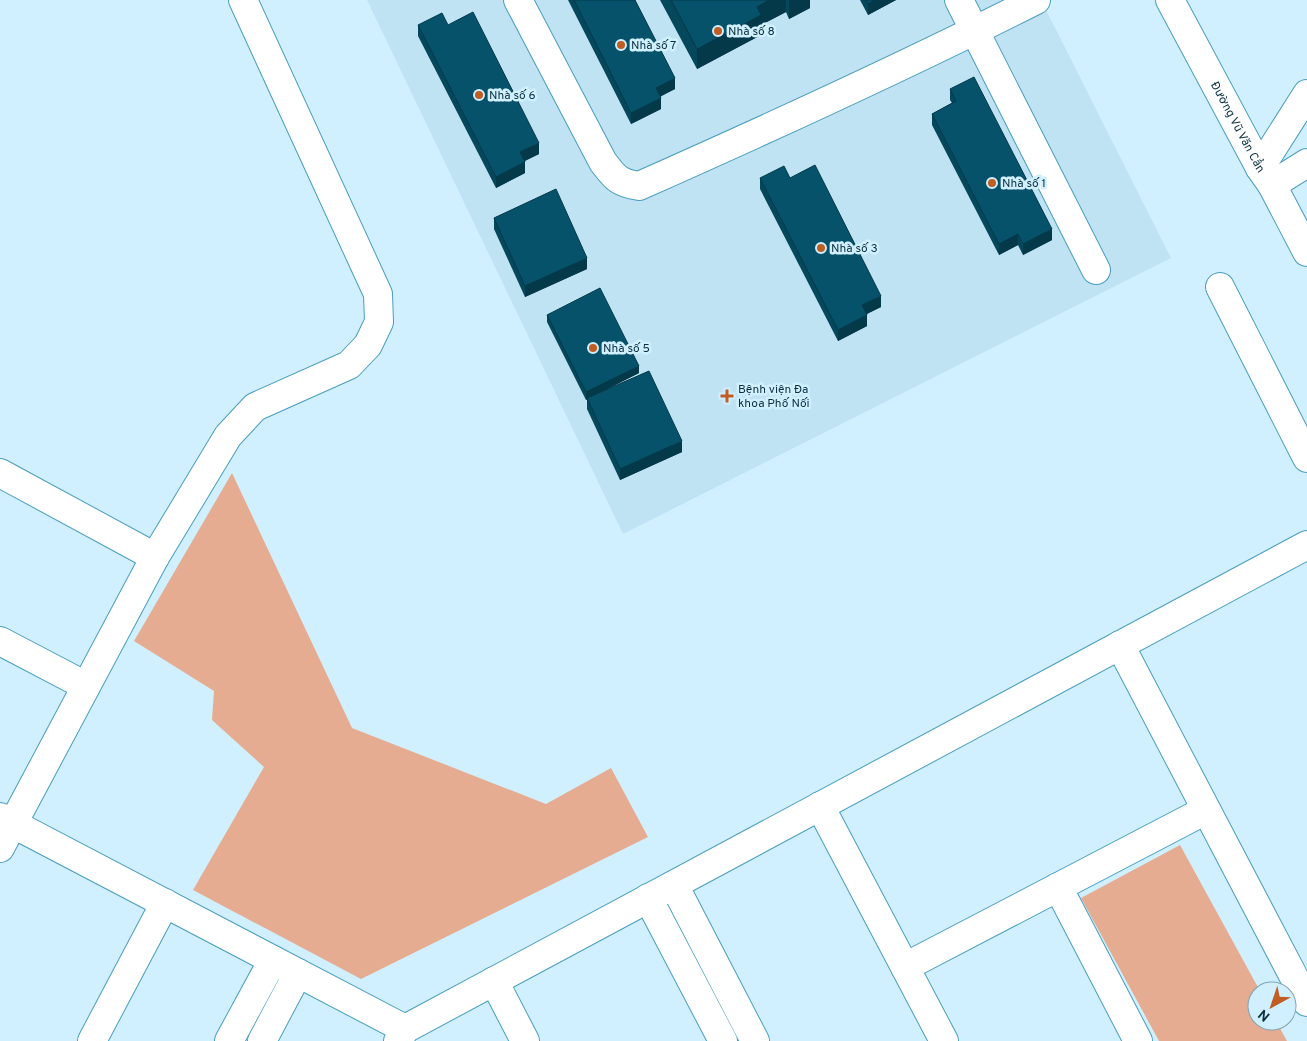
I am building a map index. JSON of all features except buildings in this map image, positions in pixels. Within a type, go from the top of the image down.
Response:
[{"type":"street","points":[[0,848],[6,820],[86,686],[155,557],[228,436],[255,408],[349,365],[368,346],[380,322],[378,294],[243,0]]},
{"type":"street","points":[[518,0],[603,162],[614,177],[626,184],[639,186],[779,124],[1036,0]]},
{"type":"street","points":[[959,0],[1096,270]]},
{"type":"street","name":"Đường Vũ Văn Cẩn","points":[[1170,0],[1307,252]]},
{"type":"street","points":[[1266,176],[1307,94]]},
{"type":"street","points":[[1266,176],[1307,163]]},
{"type":"street","points":[[1220,288],[1307,458]]},
{"type":"street","points":[[0,473],[155,557]]},
{"type":"street","points":[[6,820],[298,973],[402,1035],[494,981],[1307,545]]},
{"type":"street","points":[[0,641],[86,686]]},
{"type":"street","points":[[1120,645],[1307,1002]]},
{"type":"street","points":[[820,806],[944,1041]]},
{"type":"street","points":[[905,968],[1206,810]]},
{"type":"street","points":[[674,885],[755,1041]]},
{"type":"street","points":[[1058,888],[1138,1041]]},
{"type":"street","points":[[648,898],[723,1041]]},
{"type":"street","points":[[92,1041],[165,903]]},
{"type":"street","points":[[230,1041],[273,960]]},
{"type":"street","points":[[262,1041],[298,973]]},
{"type":"street","points":[[494,981],[525,1041]]},
{"type":"shaded area","name":"Bệnh viện Đa khoa Phố Nối","points":[[367,0],[1041,0],[1171,258],[623,534]]},
{"type":"shaded area","points":[[232,473],[352,728],[546,804],[611,768],[648,837],[361,979],[193,890],[264,767],[212,720],[214,691],[134,641]]},
{"type":"shaded area","points":[[1180,845],[1255,981],[1247,981],[1247,1031],[1282,1031],[1287,1041],[1159,1041],[1081,898]]},
{"type":"place","name":"Nhà số 8","points":[[718,31]]},
{"type":"place","name":"Nhà số 7","points":[[621,45]]},
{"type":"place","name":"Nhà số 6","points":[[479,95]]},
{"type":"place","name":"Nhà số 1","points":[[992,183]]},
{"type":"place","name":"Nhà số 3","points":[[821,248]]},
{"type":"place","name":"Nhà số 5","points":[[593,348]]},
{"type":"place","name":"Bệnh viện Đa khoa Phố Nối","points":[[727,396]]}]
